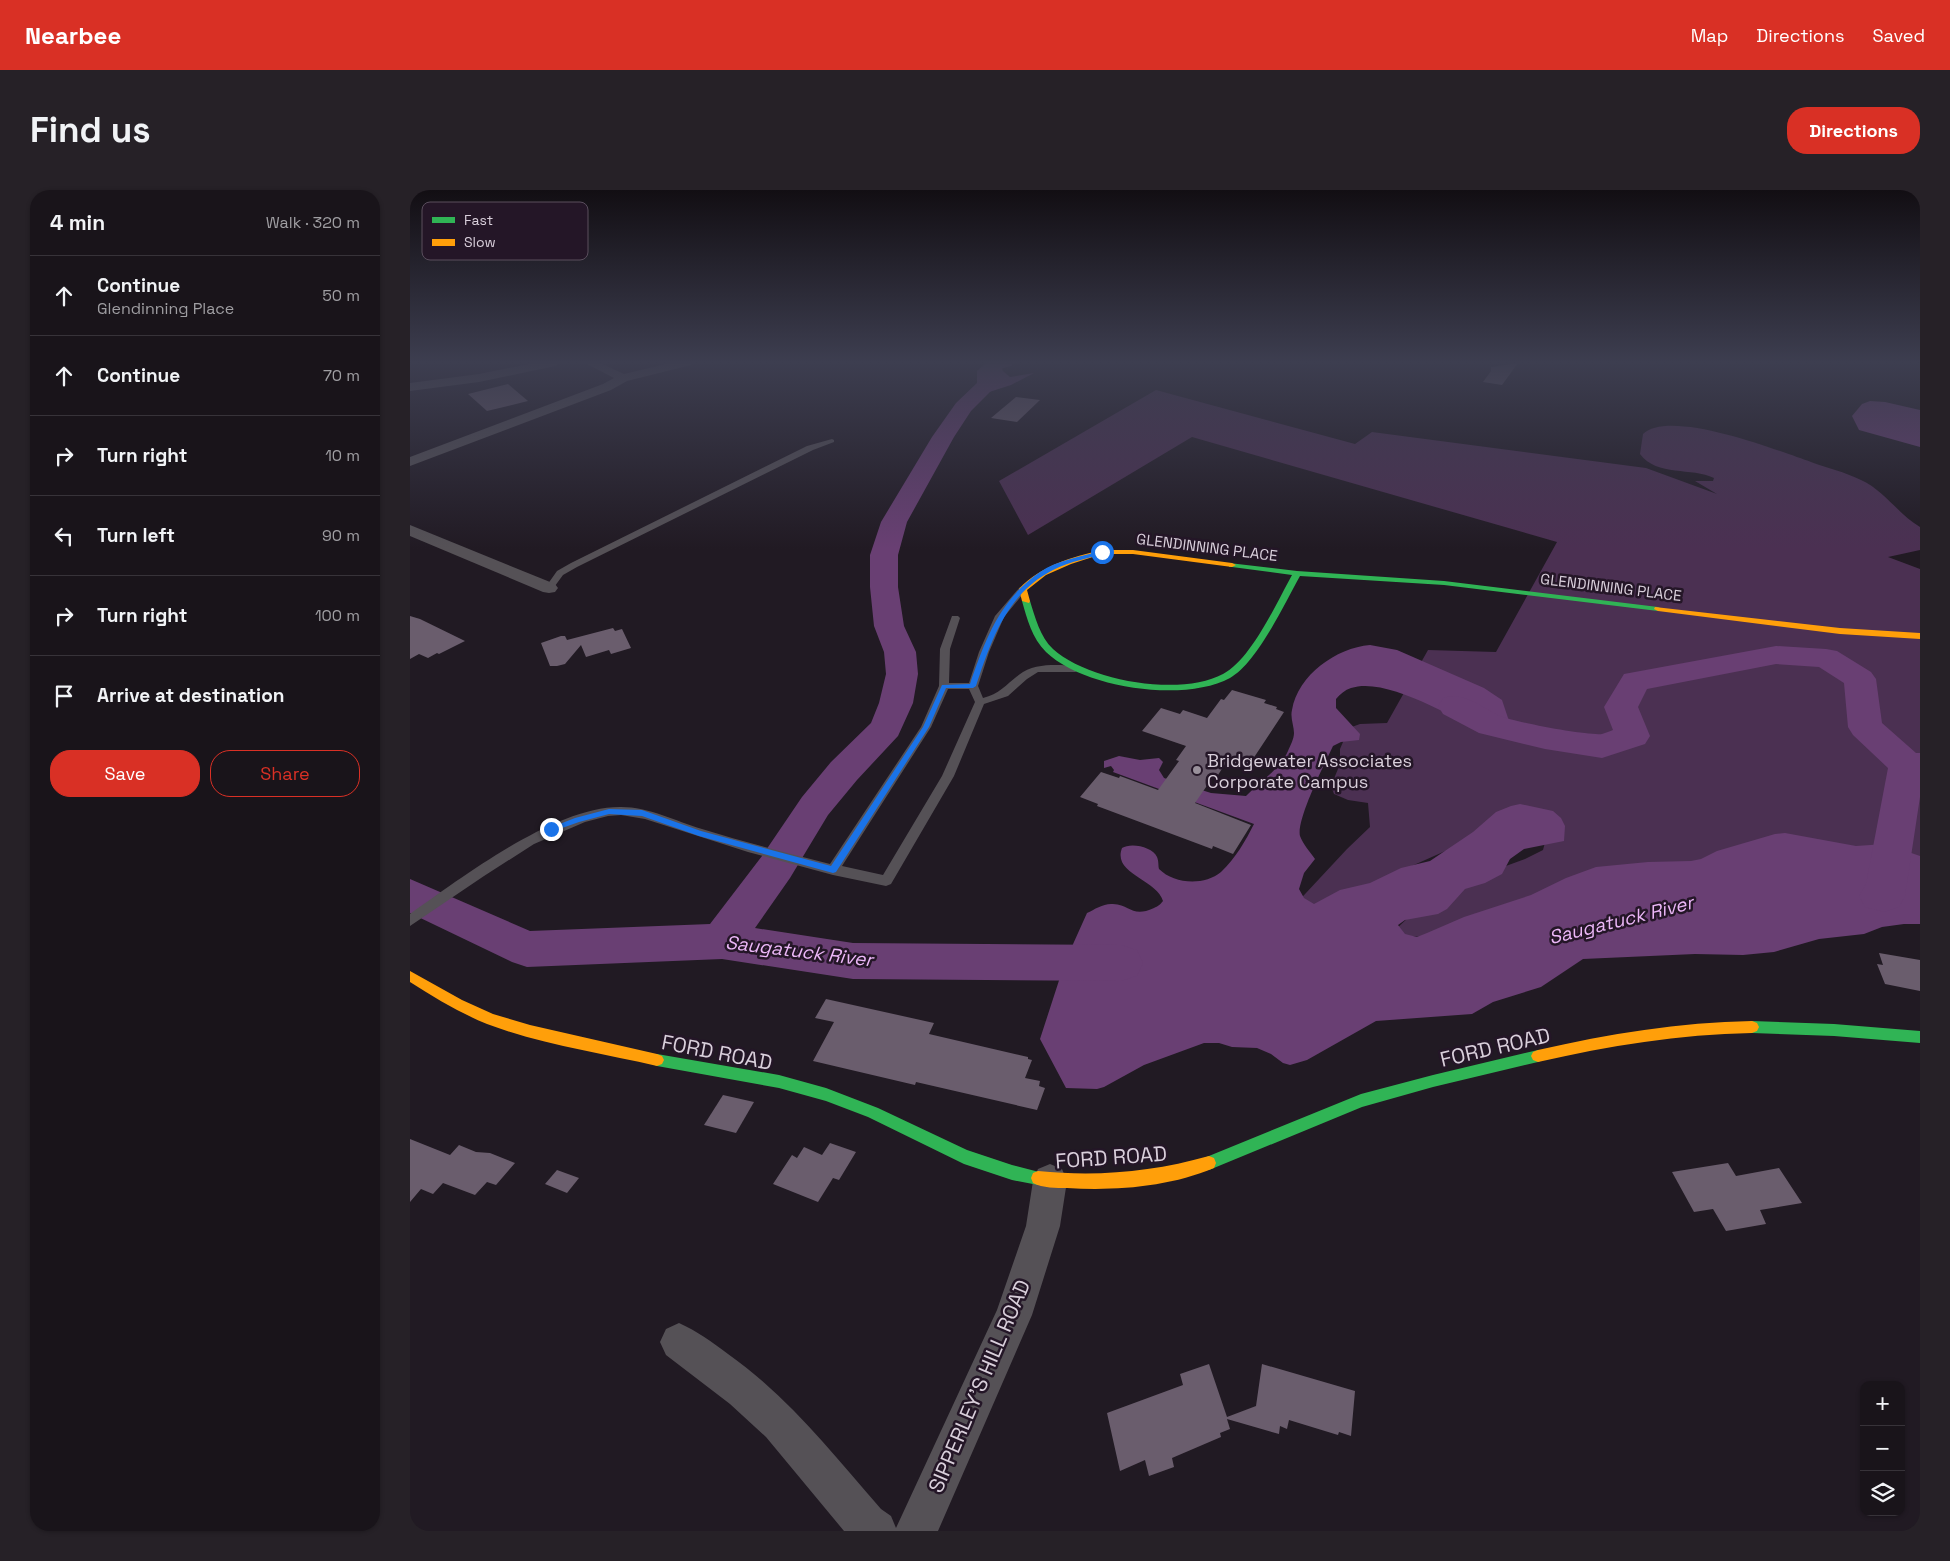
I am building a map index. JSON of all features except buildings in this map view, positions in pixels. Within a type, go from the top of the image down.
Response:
[{"type":"street","points":[[410,462],[508,425]]},
{"type":"street","points":[[410,530],[549,588]]},
{"type":"street","name":"GLENDINNING PLACE","points":[[1297,573],[1247,659],[1227,676],[1177,688],[1127,683],[1075,669],[1051,652],[1035,632],[1023,589],[1043,573],[1068,562],[1102,552],[1133,552],[1297,573],[1444,583],[1865,634],[1920,636]]},
{"type":"street","name":"FORD ROAD","points":[[410,976],[464,1008],[488,1017],[533,1031],[625,1054],[752,1076],[836,1098],[874,1112],[961,1157],[1010,1173],[1050,1181],[1094,1182],[1150,1177],[1195,1167],[1305,1121],[1378,1095],[1537,1056],[1622,1038],[1693,1029],[1740,1028],[1816,1029],[1920,1037]]},
{"type":"street","name":"SIPPERLEY'S HILL ROAD","points":[[916,1531],[1014,1315],[1043,1226],[1050,1181]]},
{"type":"street","points":[[679,1342],[731,1379],[780,1423],[866,1524],[876,1531]]},
{"type":"lane","points":[[549,588],[560,573],[574,565],[810,448],[832,441]]},
{"type":"lane","points":[[410,921],[529,841],[551,829],[609,812],[642,813],[699,833],[772,854],[833,870],[886,881],[948,776],[980,702],[973,686],[984,652],[1000,616],[1023,589]]},
{"type":"lane","points":[[833,870],[926,727],[944,686],[945,649],[955,618]]},
{"type":"lane","points":[[980,702],[1006,693],[1023,677],[1034,671],[1047,667],[1075,669]]},
{"type":"lane","points":[[944,686],[973,686]]},
{"type":"shaded area","points":[[1096,425],[1283,425],[1355,444],[1372,432],[1646,468],[1717,494],[1695,481],[1713,481],[1714,478],[1696,473],[1665,469],[1647,461],[1640,454],[1643,434],[1657,427],[1676,426],[1725,434],[1751,441],[1861,480],[1877,490],[1920,527],[1920,550],[1888,557],[1920,569],[1920,879],[1441,939],[1391,934],[1413,913],[1484,874],[1525,859],[1543,850],[1549,827],[1488,832],[1324,905],[1292,908],[1370,827],[1368,803],[1348,800],[1334,794],[1331,786],[1340,764],[1340,749],[1349,728],[1360,724],[1387,723],[1428,650],[1496,652],[1557,542],[1192,437],[1028,535],[999,481]]},
{"type":"water","points":[[1856,425],[1920,425],[1920,447],[1859,430]]},
{"type":"water","points":[[1370,645],[1397,650],[1484,688],[1502,700],[1510,724],[1503,730],[1491,734],[1421,701],[1383,688],[1366,686],[1351,688],[1341,694],[1336,699],[1336,708],[1360,734],[1359,740],[1341,742],[1333,746],[1302,818],[1300,836],[1315,859],[1304,873],[1299,889],[1304,898],[1314,904],[1340,890],[1370,883],[1401,868],[1430,861],[1473,832],[1496,812],[1520,804],[1553,811],[1561,818],[1565,826],[1564,841],[1524,849],[1510,859],[1502,874],[1485,883],[1465,889],[1447,909],[1438,914],[1405,920],[1398,925],[1405,934],[1417,937],[1464,917],[1531,895],[1566,878],[1596,867],[1648,862],[1691,861],[1701,859],[1717,851],[1775,834],[1785,833],[1856,846],[1885,844],[1920,856],[1920,924],[1882,927],[1864,934],[1819,939],[1774,952],[1743,955],[1695,954],[1583,959],[1541,987],[1493,1002],[1472,1014],[1376,1021],[1307,1060],[1290,1065],[1257,1048],[1204,1043],[1144,1065],[1104,1087],[1097,1089],[1066,1088],[1040,1039],[1065,962],[1087,913],[1106,904],[1119,905],[1141,912],[1154,908],[1163,901],[1153,887],[1123,864],[1121,857],[1122,848],[1131,845],[1147,848],[1155,853],[1159,869],[1173,878],[1189,881],[1206,880],[1214,877],[1226,867],[1240,849],[1254,824],[1113,772],[1114,770],[1111,766],[1104,768],[1104,761],[1119,756],[1140,760],[1159,758],[1163,762],[1159,770],[1164,778],[1211,793],[1246,796],[1280,764],[1288,751],[1294,735],[1292,713],[1296,697],[1310,675],[1320,666],[1344,652]]},
{"type":"waterway","points":[[722,941],[776,867],[815,806],[844,771],[886,728],[896,703],[902,674],[900,652],[889,626],[884,587],[884,555],[894,522],[951,425]]},
{"type":"waterway","name":"Saugatuck River","points":[[1455,706],[1491,725],[1545,738],[1602,746],[1633,736],[1621,707],[1635,681],[1776,655],[1826,658],[1860,679],[1865,727],[1907,765]]},
{"type":"waterway","name":"Saugatuck River","points":[[1880,896],[1884,896],[1907,765]]},
{"type":"waterway","name":"Saugatuck River","points":[[1907,765],[1920,765]]},
{"type":"waterway","name":"Saugatuck River","points":[[410,895],[527,949],[722,941]]},
{"type":"waterway","name":"Saugatuck River","points":[[722,941],[853,961],[1121,963]]},
{"type":"traffic: fast","points":[[1232,565],[1297,573],[1444,583],[1658,609]]},
{"type":"traffic: fast","points":[[1026,601],[1041,640],[1050,651],[1065,662],[1086,672],[1110,679],[1162,687],[1187,686],[1209,683],[1227,676],[1237,669],[1266,629],[1297,573]]},
{"type":"traffic: fast","points":[[1752,1027],[1834,1030],[1920,1037]]},
{"type":"traffic: fast","points":[[1209,1163],[1361,1101],[1433,1081],[1538,1056]]},
{"type":"traffic: fast","points":[[657,1060],[779,1082],[826,1094],[873,1112],[941,1146],[987,1166],[1038,1178]]},
{"type":"traffic: slow","points":[[1026,601],[1023,589],[1043,573],[1068,562],[1102,552],[1133,552],[1232,565]]},
{"type":"traffic: slow","points":[[1658,609],[1840,631],[1920,636]]},
{"type":"traffic: slow","points":[[410,976],[457,1004],[490,1019],[530,1031],[657,1060]]},
{"type":"traffic: slow","points":[[1538,1056],[1645,1035],[1698,1029],[1752,1027]]},
{"type":"traffic: slow","points":[[1038,1178],[1103,1182],[1146,1178],[1209,1163]]},
{"type":"place","name":"Bridgewater Associates Corporate Campus","points":[[1197,770]]},
{"type":"route","points":[[551,829],[609,812],[626,811],[642,813],[699,833],[833,870],[872,813],[926,727],[944,686],[973,686],[980,670],[984,652],[1000,616],[1023,589],[1043,573],[1068,562],[1102,552]]}]
